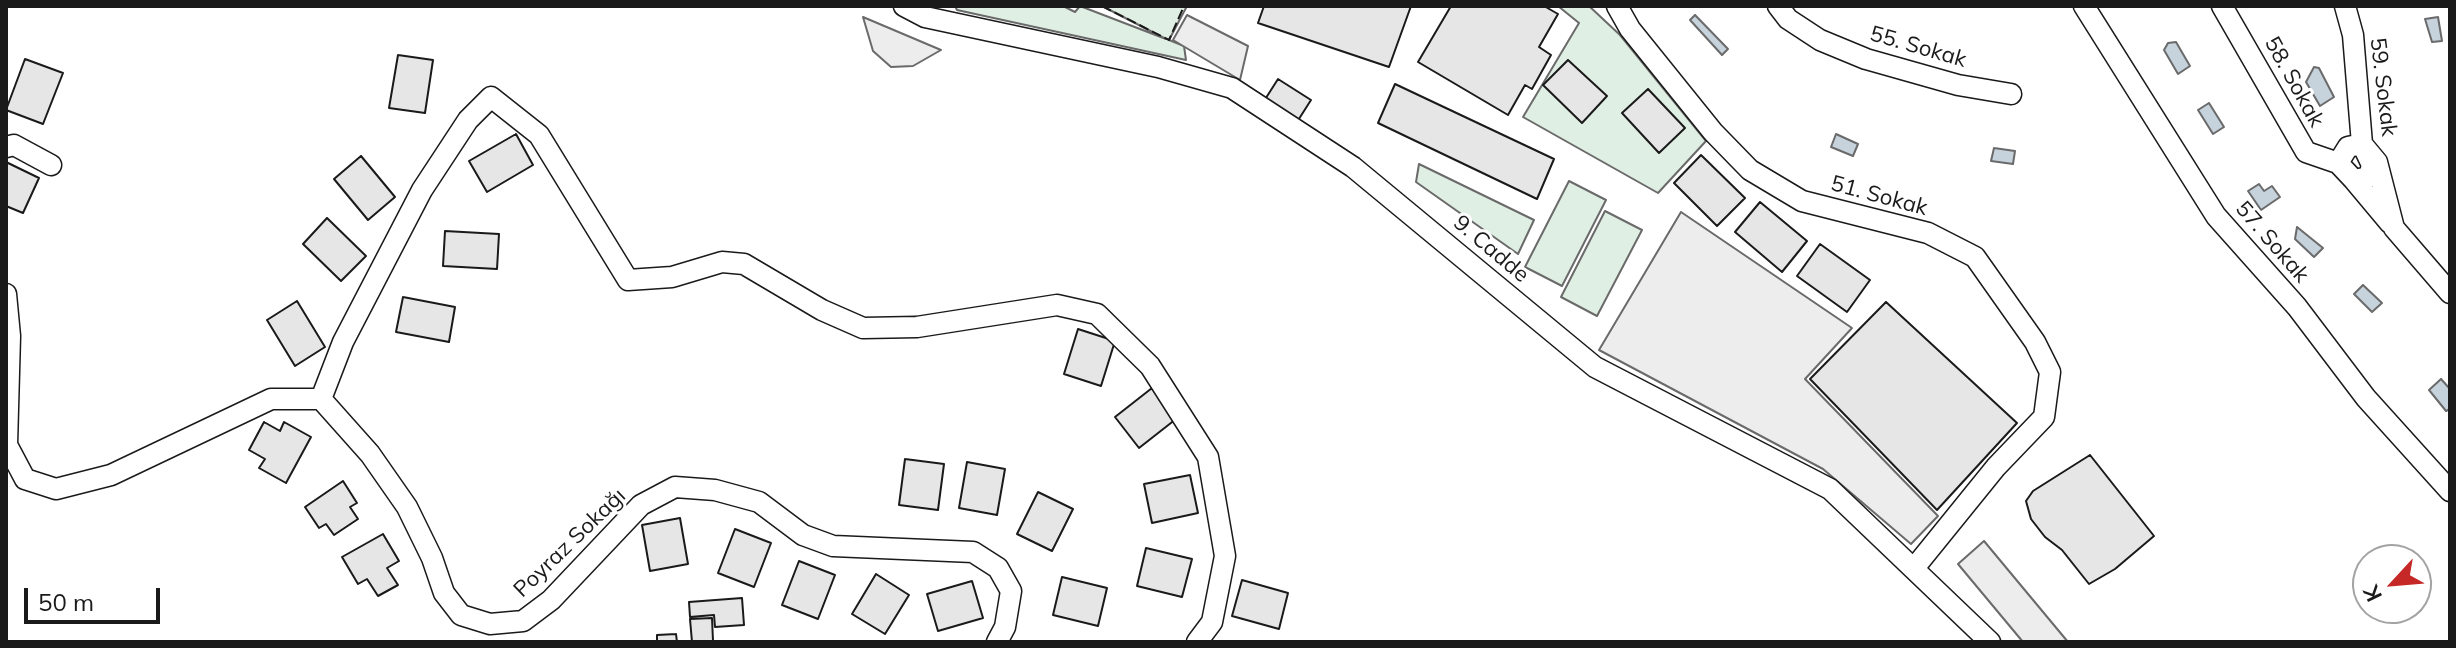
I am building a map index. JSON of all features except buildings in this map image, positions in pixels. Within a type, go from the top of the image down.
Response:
[{"type":"street","name":"9. Cadde","points":[[904,6],[925,17],[1158,67],[1232,88],[1353,167],[1595,367],[1830,489],[1990,642]]},
{"type":"street","name":"51. Sokak","points":[[1617,6],[1630,29],[1713,132],[1750,170],[1802,201],[1928,233],[1975,257],[2035,342],[2050,372],[2044,417],[1996,467],[1915,567]]},
{"type":"street","name":"55. Sokak","points":[[1778,6],[1788,19],[1820,40],[1866,59],[1958,85],[2011,94]]},
{"type":"street","name":"57. Sokak","points":[[2084,6],[2216,216],[2297,307],[2366,398],[2450,491]]},
{"type":"street","name":"58. Sokak","points":[[2222,6],[2306,152],[2338,163]]},
{"type":"street","name":"59. Sokak","points":[[2345,6],[2353,35],[2362,144],[2377,162],[2394,228],[2450,293]]},
{"type":"street","points":[[6,294],[7,445],[25,479],[56,489],[111,475],[271,399],[321,399],[343,342],[422,190],[468,120],[491,97],[539,135],[628,280],[672,277],[722,262],[744,264],[822,310],[863,328],[917,327],[1057,305],[1097,314],[1150,366],[1208,457],[1225,556],[1212,622],[1197,642]]},
{"type":"street","points":[[2354,180],[2369,177],[2372,165],[2362,144],[2348,147],[2338,163],[2394,228]]},
{"type":"street","points":[[6,147],[14,145],[51,165]]},
{"type":"street","name":"Poyraz Sokağı","points":[[321,399],[370,454],[407,507],[432,558],[444,593],[461,615],[490,624],[523,621],[551,600],[641,505],[675,487],[715,490],[759,502],[803,535],[833,546],[973,552],[998,568],[1011,591],[1005,627],[997,642]]},
{"type":"green space","points":[[955,6],[1063,6],[1075,12],[1080,6],[1166,39],[1102,6],[1187,6],[1169,40],[1184,46],[1186,60],[957,10]]},
{"type":"green space","points":[[1558,6],[1589,6],[1620,35],[1706,141],[1658,193],[1523,117],[1579,23]]},
{"type":"green space","points":[[1419,164],[1534,220],[1518,254],[1416,182]]},
{"type":"green space","points":[[1569,181],[1606,200],[1562,286],[1525,267]]},
{"type":"green space","points":[[1605,211],[1642,230],[1597,316],[1561,297]]},
{"type":"shaded area","points":[[1187,15],[1248,46],[1240,80],[1173,40]]},
{"type":"shaded area","points":[[1695,15],[1728,49],[1722,55],[1690,20]]},
{"type":"shaded area","points":[[863,17],[941,50],[913,66],[891,67],[873,51]]},
{"type":"shaded area","points":[[2438,17],[2442,41],[2432,42],[2425,19]]},
{"type":"shaded area","points":[[2176,42],[2190,66],[2178,74],[2164,50],[2168,43]]},
{"type":"shaded area","points":[[2314,67],[2319,68],[2334,97],[2320,106],[2306,82]]},
{"type":"shaded area","points":[[2209,103],[2224,127],[2213,134],[2198,110]]},
{"type":"shaded area","points":[[1836,134],[1858,144],[1853,156],[1831,147]]},
{"type":"shaded area","points":[[1994,148],[2015,151],[2013,164],[1991,161]]},
{"type":"shaded area","points":[[2259,184],[2264,191],[2272,186],[2280,197],[2261,210],[2248,191]]},
{"type":"shaded area","points":[[1681,212],[1852,328],[1805,379],[1938,516],[1911,544],[1823,469],[1599,350]]},
{"type":"shaded area","points":[[2297,227],[2323,248],[2314,257],[2295,239]]},
{"type":"shaded area","points":[[2363,285],[2382,303],[2372,312],[2354,294]]},
{"type":"shaded area","points":[[2441,379],[2450,389],[2450,409],[2446,411],[2429,390]]},
{"type":"shaded area","points":[[1984,541],[2068,642],[2023,642],[1958,564]]},
{"type":"fence","points":[[1102,6],[1169,40],[1184,6]]}]
